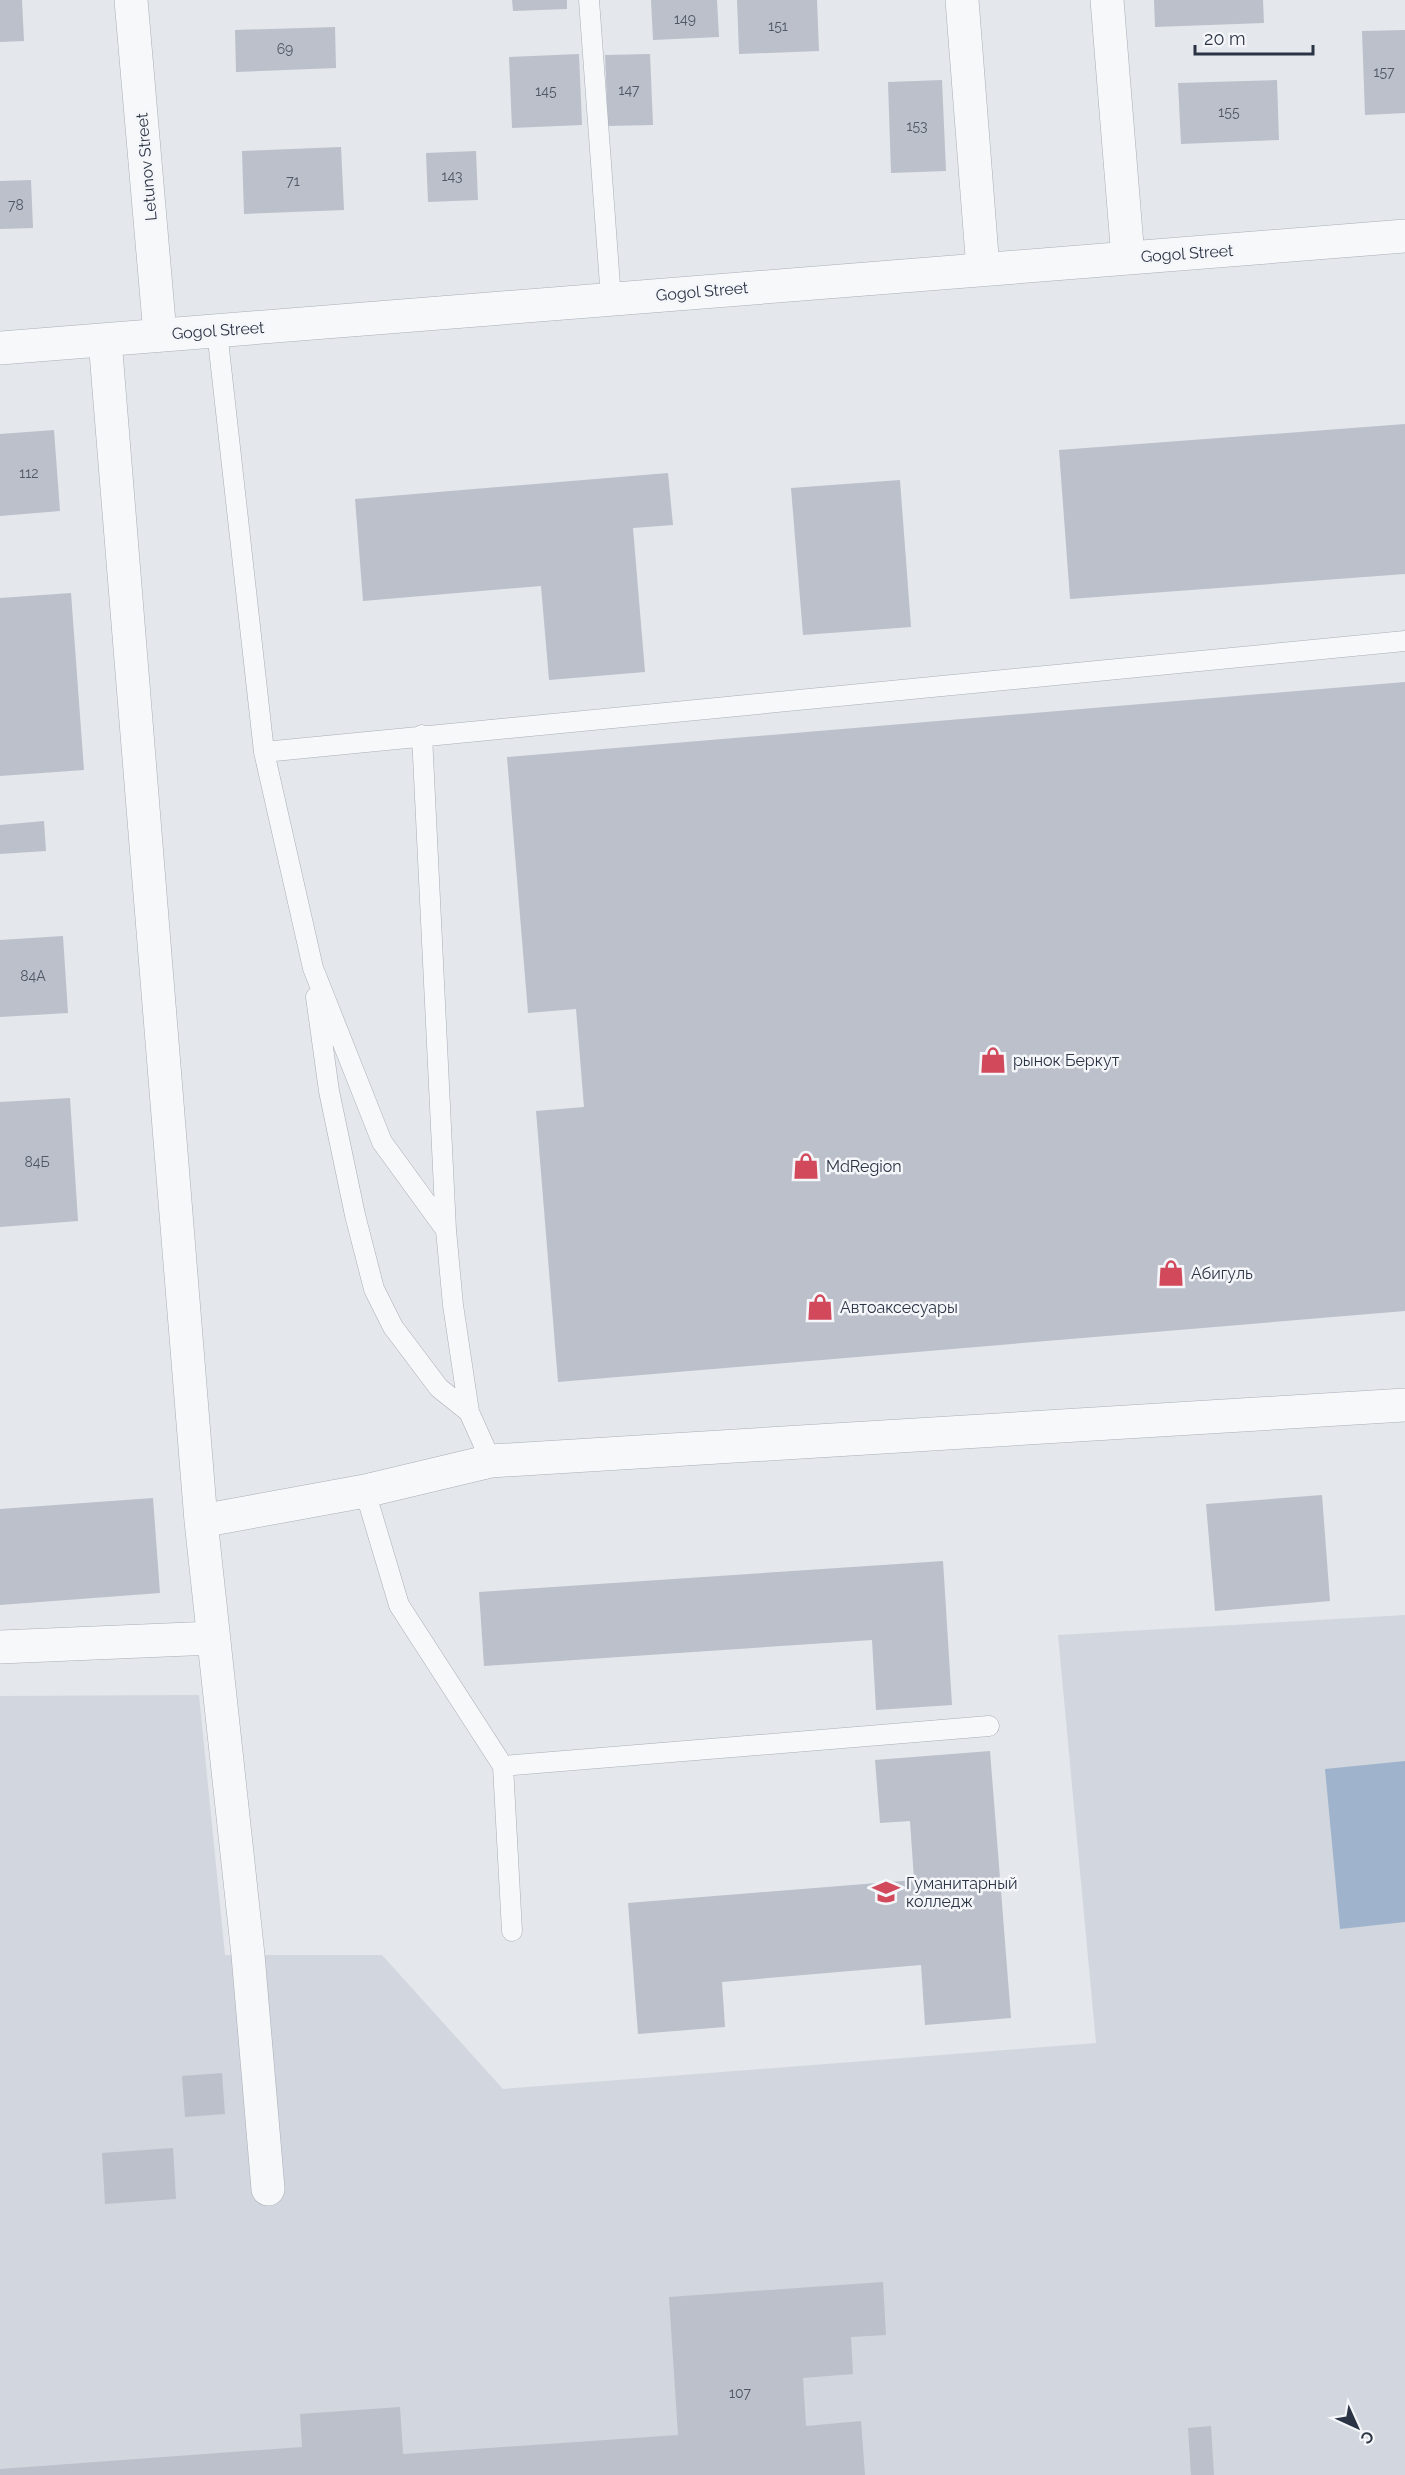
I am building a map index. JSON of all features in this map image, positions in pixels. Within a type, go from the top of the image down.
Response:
[{"type":"street","name":"Letunov Street","points":[[131,0],[160,334]]},
{"type":"street","points":[[962,0],[983,269]]},
{"type":"street","points":[[1107,0],[1128,258]]},
{"type":"street","name":"Gogol Street","points":[[0,348],[1405,236]]},
{"type":"street","points":[[105,340],[201,1521],[248,1955],[268,2189]]},
{"type":"street","points":[[201,1521],[365,1491],[491,1461],[1405,1405]]},
{"type":"street","points":[[0,1647],[213,1638]]},
{"type":"lane","points":[[589,0],[611,299]]},
{"type":"lane","points":[[218,331],[264,752],[313,968],[329,1091],[355,1215],[374,1289],[393,1327],[439,1388],[469,1412]]},
{"type":"lane","points":[[264,752],[1405,641]]},
{"type":"lane","points":[[422,735],[446,1230],[453,1305],[469,1412],[491,1461]]},
{"type":"lane","points":[[313,968],[382,1142],[446,1230]]},
{"type":"lane","points":[[365,1491],[399,1605],[503,1766],[512,1931]]},
{"type":"lane","points":[[503,1766],[989,1726]]},
{"type":"shaded area","points":[[1405,1615],[1405,2475],[0,2475],[0,1696],[199,1695],[225,1955],[382,1955],[503,2089],[1096,2043],[1058,1635]]},
{"type":"water","points":[[1405,1761],[1405,1922],[1340,1929],[1325,1769]]},
{"type":"building","points":[[0,0],[22,0],[24,41],[0,42]]},
{"type":"building","points":[[512,0],[567,0],[567,9],[513,11]]},
{"type":"building","points":[[651,0],[717,0],[719,37],[653,40]]},
{"type":"building","points":[[737,0],[817,0],[819,51],[739,54]]},
{"type":"building","points":[[1154,0],[1263,0],[1264,23],[1155,27]]},
{"type":"building","points":[[335,27],[336,68],[236,72],[235,30]]},
{"type":"building","points":[[1405,30],[1405,113],[1365,115],[1362,31]]},
{"type":"building","points":[[579,54],[582,125],[512,128],[509,57]]},
{"type":"building","points":[[650,54],[653,125],[608,126],[605,55]]},
{"type":"building","points":[[942,80],[946,171],[891,173],[888,82]]},
{"type":"building","points":[[1277,80],[1279,140],[1181,144],[1178,83]]},
{"type":"building","points":[[341,147],[344,210],[244,214],[242,151]]},
{"type":"building","points":[[476,151],[478,200],[428,202],[426,153]]},
{"type":"building","points":[[31,180],[33,228],[0,229],[0,181]]},
{"type":"building","points":[[1405,424],[1405,574],[1070,599],[1059,450]]},
{"type":"building","points":[[54,430],[60,511],[0,516],[0,434]]},
{"type":"building","points":[[668,473],[673,525],[633,528],[645,672],[549,680],[541,586],[363,601],[355,499]]},
{"type":"building","points":[[900,480],[911,627],[803,635],[791,488]]},
{"type":"building","points":[[71,593],[84,770],[0,776],[0,598]]},
{"type":"building","name":"рынок Беркут","points":[[1405,682],[1405,1311],[558,1382],[536,1111],[584,1107],[576,1009],[528,1013],[507,757]]},
{"type":"building","points":[[44,821],[46,851],[0,854],[0,825]]},
{"type":"building","points":[[63,936],[68,1013],[0,1017],[0,940]]},
{"type":"building","points":[[70,1098],[78,1221],[0,1227],[0,1102]]},
{"type":"building","points":[[1322,1495],[1330,1601],[1215,1611],[1206,1504]]},
{"type":"building","points":[[153,1498],[160,1593],[0,1605],[0,1509]]},
{"type":"building","points":[[943,1561],[952,1705],[876,1710],[872,1640],[484,1666],[479,1592]]},
{"type":"building","name":"Гуманитарный колледж","points":[[990,1751],[1011,2018],[925,2025],[921,1965],[722,1982],[725,2027],[638,2034],[628,1903],[914,1880],[910,1821],[880,1823],[875,1760]]},
{"type":"building","points":[[222,2073],[225,2114],[185,2117],[182,2076]]},
{"type":"building","points":[[173,2148],[176,2199],[105,2204],[102,2153]]},
{"type":"building","points":[[883,2282],[886,2335],[851,2337],[853,2374],[803,2378],[806,2426],[861,2421],[865,2475],[0,2475],[0,2469],[302,2447],[300,2414],[400,2407],[403,2454],[678,2435],[669,2297]]},
{"type":"building","points":[[1211,2426],[1214,2475],[1191,2475],[1188,2428]]},
{"type":"place","name":"рынок Беркут","points":[[993,1060]]},
{"type":"place","name":"MdRegion","points":[[806,1166]]},
{"type":"place","name":"Абигуль","points":[[1171,1273]]},
{"type":"place","name":"Автоаксесуары","points":[[820,1307]]},
{"type":"place","name":"Гуманитарный колледж","points":[[886,1892]]}]
